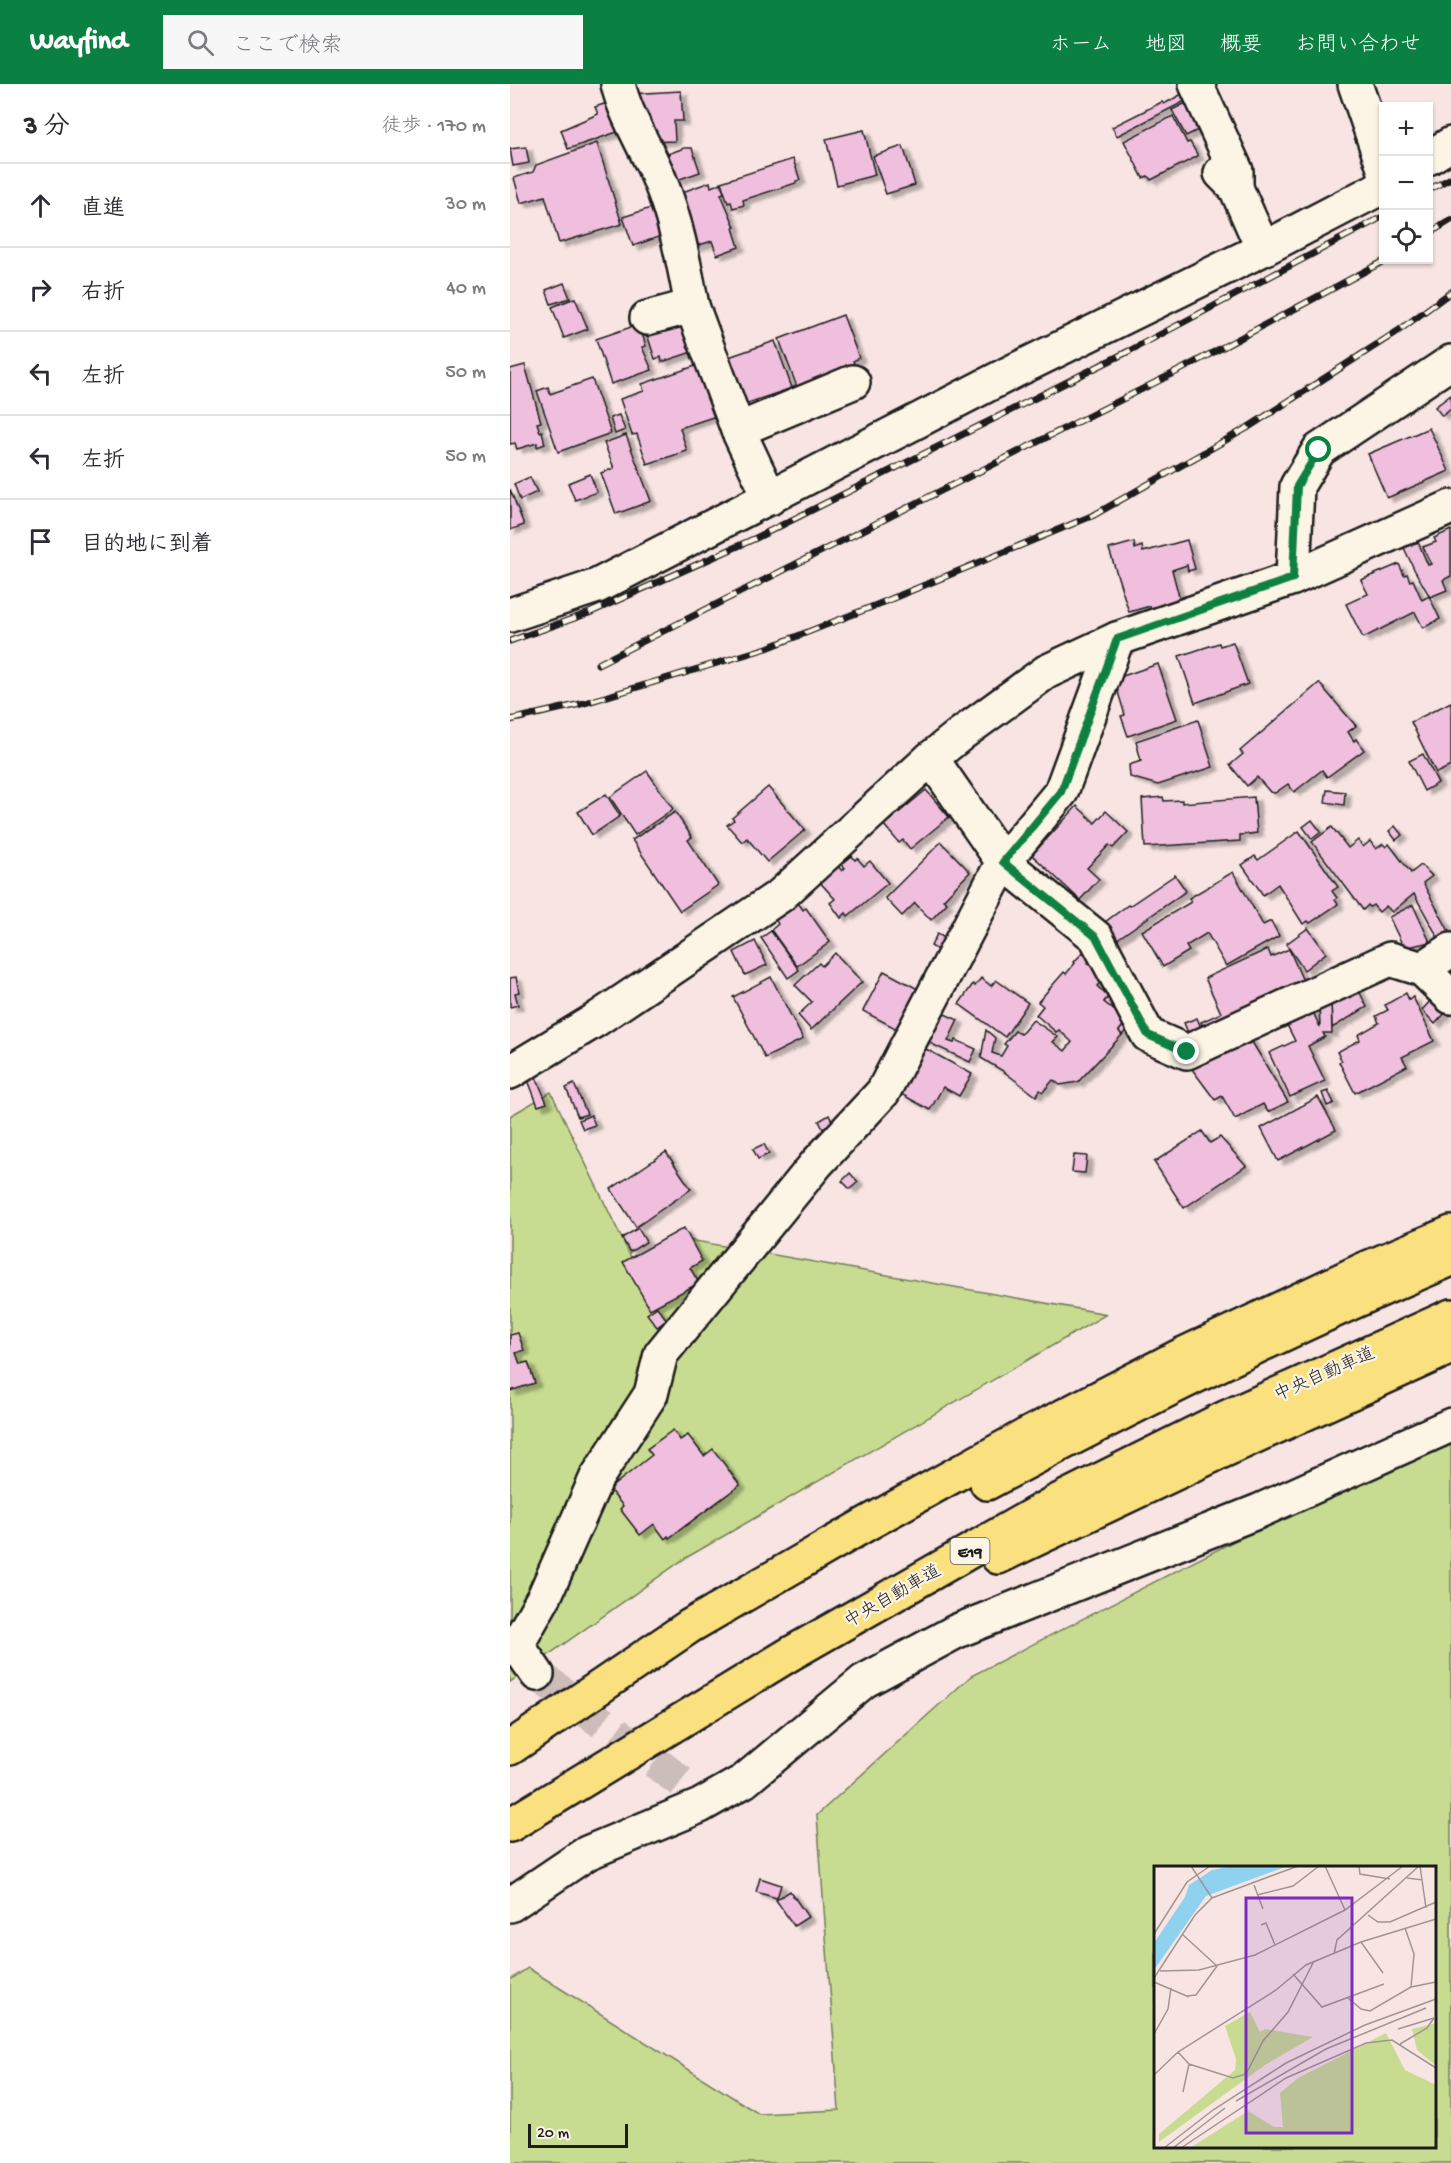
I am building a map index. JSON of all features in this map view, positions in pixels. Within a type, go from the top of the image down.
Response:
[{"type":"highway","points":[[510,1748],[690,1626],[867,1523],[1025,1436],[1194,1349],[1365,1269],[1451,1233]]},
{"type":"highway","points":[[510,1763],[710,1637],[870,1545],[1203,1371],[1373,1292],[1451,1259]]},
{"type":"highway","name":"中央自動車道","points":[[510,1825],[790,1654],[1054,1503],[1225,1418],[1451,1316]]},
{"type":"highway","points":[[790,1654],[1218,1453],[1451,1347]]},
{"type":"street","points":[[618,84],[621,100],[660,182],[682,256],[692,306],[738,430],[770,498]]},
{"type":"street","points":[[1196,84],[1236,171],[1227,179],[1263,249]]},
{"type":"street","points":[[1355,84],[1379,156]]},
{"type":"street","points":[[1431,156],[1451,144]]},
{"type":"street","points":[[510,615],[597,586],[1014,370],[1263,249],[1379,188]]},
{"type":"street","points":[[648,318],[692,306]]},
{"type":"street","points":[[1293,578],[1297,486],[1319,450],[1451,363]]},
{"type":"street","points":[[738,430],[853,382]]},
{"type":"street","points":[[510,1072],[594,1021],[781,895],[931,758],[1046,672],[1117,639],[1293,578],[1451,507]]},
{"type":"street","points":[[537,1674],[513,1647],[545,1595],[597,1477],[651,1394],[661,1354],[817,1163],[883,1092],[1003,862],[1061,792],[1117,639]]},
{"type":"street","points":[[931,758],[1003,862],[1096,937],[1148,1035],[1187,1052],[1390,959],[1422,969],[1451,997]]},
{"type":"street","points":[[1422,969],[1451,951]]},
{"type":"street","points":[[510,1905],[587,1853],[692,1795],[744,1781],[864,1681],[957,1631],[1259,1511],[1451,1425]]},
{"type":"green space","points":[[551,1092],[638,1272],[684,1239],[1107,1314],[684,1559],[510,1682],[510,1116]]},
{"type":"green space","points":[[1451,1430],[1451,2163],[510,2163],[510,1980],[528,1968],[759,2114],[839,2110],[817,1815],[971,1676]]},
{"type":"building","points":[[1189,90],[1193,97],[1117,136],[1112,127]]},
{"type":"building","points":[[681,91],[683,121],[674,121],[675,141],[645,142],[628,94]]},
{"type":"building","points":[[1192,100],[1206,126],[1186,136],[1172,110]]},
{"type":"building","points":[[610,102],[620,131],[568,149],[561,130],[598,114],[595,107]]},
{"type":"building","points":[[1173,116],[1187,143],[1190,142],[1198,156],[1151,180],[1148,176],[1143,178],[1124,141]]},
{"type":"building","points":[[864,130],[875,175],[837,185],[826,139]]},
{"type":"building","points":[[597,143],[622,224],[559,243],[545,196],[521,203],[514,178],[533,172],[536,165]]},
{"type":"building","points":[[903,146],[915,185],[886,194],[873,156]]},
{"type":"building","points":[[526,147],[529,163],[513,166],[510,149]]},
{"type":"building","points":[[684,148],[692,148],[700,172],[677,180],[668,154]]},
{"type":"building","points":[[793,159],[800,180],[796,183],[743,200],[744,205],[733,208],[731,202],[728,203],[721,182]]},
{"type":"building","points":[[710,182],[711,187],[721,183],[724,193],[721,194],[735,227],[733,228],[739,247],[717,255],[712,241],[684,250],[666,198]]},
{"type":"building","points":[[651,208],[661,236],[633,246],[623,217]]},
{"type":"building","points":[[564,283],[570,298],[551,304],[546,290]]},
{"type":"building","points":[[575,298],[588,329],[564,338],[552,307]]},
{"type":"building","points":[[843,315],[859,358],[853,361],[859,376],[806,396],[802,384],[797,387],[779,339]]},
{"type":"building","points":[[683,316],[695,351],[662,362],[661,357],[655,359],[645,328]]},
{"type":"building","points":[[634,326],[640,327],[646,346],[642,347],[652,370],[611,384],[596,339]]},
{"type":"building","points":[[775,341],[792,388],[739,406],[723,359]]},
{"type":"building","points":[[525,365],[541,422],[537,423],[540,432],[542,431],[545,444],[537,447],[537,443],[517,449],[515,443],[510,444],[510,369]]},
{"type":"building","points":[[698,365],[716,416],[680,428],[687,451],[647,464],[637,434],[632,435],[620,399],[644,391],[642,384]]},
{"type":"building","points":[[592,379],[611,433],[558,452],[537,391],[548,387],[550,394]]},
{"type":"building","points":[[1451,395],[1451,409],[1442,416],[1435,407]]},
{"type":"building","points":[[619,415],[625,430],[615,434],[610,418]]},
{"type":"building","points":[[1429,428],[1449,471],[1387,498],[1368,454]]},
{"type":"building","points":[[626,435],[651,501],[616,514],[601,473],[614,468],[604,443]]},
{"type":"building","points":[[590,474],[597,492],[575,500],[568,483]]},
{"type":"building","points":[[530,477],[537,492],[520,500],[514,484]]},
{"type":"building","points":[[510,489],[524,525],[510,530]]},
{"type":"building","points":[[1451,530],[1451,576],[1443,580],[1447,590],[1430,597],[1404,548],[1418,542],[1428,565],[1431,564],[1423,547],[1436,542],[1434,538]]},
{"type":"building","points":[[1187,540],[1195,569],[1188,571],[1187,565],[1172,570],[1180,600],[1151,609],[1150,606],[1129,612],[1109,549],[1134,542],[1135,549],[1142,546],[1143,552]]},
{"type":"building","points":[[1399,564],[1404,575],[1407,574],[1410,581],[1413,580],[1422,600],[1429,596],[1440,619],[1423,628],[1415,612],[1363,638],[1346,604],[1368,594],[1361,580]]},
{"type":"building","points":[[1233,642],[1248,684],[1195,703],[1179,656],[1219,643],[1220,646]]},
{"type":"building","points":[[1158,664],[1177,719],[1128,736],[1121,716],[1125,715],[1114,679]]},
{"type":"building","points":[[1319,683],[1356,726],[1348,732],[1364,750],[1327,777],[1322,770],[1294,792],[1288,784],[1275,793],[1270,792],[1257,777],[1247,786],[1230,765],[1243,754],[1240,751]]},
{"type":"building","points":[[1451,702],[1451,766],[1436,773],[1411,722]]},
{"type":"building","points":[[1198,720],[1213,767],[1158,785],[1130,777],[1129,765],[1141,761],[1136,741]]},
{"type":"building","points":[[1423,754],[1438,783],[1424,791],[1409,761]]},
{"type":"building","points":[[647,771],[673,809],[635,835],[610,797]]},
{"type":"building","points":[[768,787],[805,830],[767,862],[747,838],[742,842],[727,825]]},
{"type":"building","points":[[926,790],[949,817],[910,849],[903,840],[899,843],[884,825]]},
{"type":"building","points":[[1327,790],[1345,792],[1344,805],[1325,802]]},
{"type":"building","points":[[606,794],[620,816],[592,835],[578,812]]},
{"type":"building","points":[[1163,797],[1164,801],[1182,800],[1182,803],[1254,797],[1257,833],[1240,835],[1240,841],[1145,847],[1142,799]]},
{"type":"building","points":[[1077,806],[1095,823],[1106,811],[1128,832],[1113,848],[1109,845],[1087,868],[1099,879],[1080,900],[1032,855]]},
{"type":"building","points":[[675,812],[692,837],[688,840],[718,885],[680,911],[632,840]]},
{"type":"building","points":[[1312,820],[1321,832],[1312,839],[1303,827]]},
{"type":"building","points":[[1395,826],[1402,835],[1396,840],[1389,831]]},
{"type":"building","points":[[1332,827],[1348,848],[1358,840],[1363,847],[1370,841],[1376,849],[1383,844],[1386,847],[1389,844],[1411,873],[1421,865],[1432,876],[1423,883],[1451,935],[1441,943],[1414,894],[1392,912],[1386,906],[1379,912],[1373,905],[1370,907],[1368,905],[1363,910],[1312,842]]},
{"type":"building","points":[[1299,831],[1338,887],[1332,891],[1338,904],[1310,923],[1308,921],[1303,924],[1278,884],[1263,895],[1242,865],[1255,856],[1258,860]]},
{"type":"building","points":[[941,842],[970,872],[943,900],[947,903],[931,920],[915,903],[902,916],[885,898]]},
{"type":"building","points":[[852,856],[864,866],[870,861],[888,883],[848,916],[846,913],[841,918],[830,903],[835,899],[817,879],[836,864],[842,871],[845,868],[842,864]]},
{"type":"building","points":[[1233,872],[1263,925],[1271,921],[1279,936],[1226,966],[1207,933],[1186,946],[1189,951],[1163,967],[1142,931],[1191,902],[1189,898]]},
{"type":"building","points":[[1175,875],[1186,891],[1113,942],[1101,925]]},
{"type":"building","points":[[797,901],[803,910],[806,908],[830,942],[797,966],[771,930],[778,924],[774,917]]},
{"type":"building","points":[[1413,905],[1430,942],[1404,948],[1389,917]]},
{"type":"building","points":[[1308,928],[1326,953],[1304,970],[1286,944]]},
{"type":"building","points":[[771,931],[799,970],[788,978],[761,938]]},
{"type":"building","points":[[937,934],[946,938],[939,951],[931,946]]},
{"type":"building","points":[[755,941],[767,965],[745,975],[734,952]]},
{"type":"building","points":[[1089,946],[1096,956],[1088,963],[1104,978],[1097,986],[1108,997],[1104,1002],[1127,1021],[1119,1031],[1122,1035],[1078,1082],[1060,1085],[1053,1080],[1043,1092],[1040,1090],[1036,1096],[1003,1071],[981,1058],[986,1030],[995,1038],[992,1053],[1001,1056],[1007,1046],[1004,1044],[1015,1031],[1021,1034],[1033,1020],[1058,1037],[1053,1042],[1065,1051],[1072,1042],[1059,1030],[1056,1032],[1036,1015],[1043,1006],[1038,1002],[1064,972],[1066,974]]},
{"type":"building","points":[[1268,949],[1271,957],[1289,949],[1303,981],[1286,988],[1287,992],[1220,1023],[1218,1020],[1203,1026],[1201,1022],[1221,1013],[1205,978]]},
{"type":"building","points":[[835,953],[862,982],[811,1030],[798,1015],[812,1002],[795,985],[819,963],[822,966]]},
{"type":"building","points":[[884,971],[918,989],[897,1029],[863,1011]]},
{"type":"building","points":[[516,977],[519,992],[515,993],[518,1005],[510,1007],[510,978]]},
{"type":"building","points":[[771,977],[803,1039],[765,1058],[733,997]]},
{"type":"building","points":[[981,978],[991,986],[996,980],[1028,1003],[1005,1037],[959,1004],[973,984],[975,986]]},
{"type":"building","points":[[1357,987],[1367,1007],[1332,1028],[1331,1000]]},
{"type":"building","points":[[1114,990],[1132,1024],[1122,1035],[1119,1031],[1127,1021],[1104,1002]]},
{"type":"building","points":[[1406,993],[1409,1000],[1413,997],[1434,1041],[1402,1057],[1407,1066],[1355,1093],[1339,1062],[1342,1061],[1337,1052],[1360,1040],[1358,1035],[1379,1023],[1376,1016],[1388,1010],[1385,1005]]},
{"type":"building","points":[[1432,999],[1446,1012],[1435,1024],[1422,1010]]},
{"type":"building","points":[[1331,1001],[1332,1033],[1323,1033],[1325,1037],[1308,1046],[1325,1081],[1290,1097],[1269,1053],[1295,1041],[1285,1021],[1311,1008],[1320,1027],[1319,1005]]},
{"type":"building","points":[[936,1010],[958,1020],[948,1041],[954,1043],[956,1040],[976,1049],[970,1062],[923,1040]]},
{"type":"building","points":[[1197,1018],[1202,1030],[1189,1035],[1184,1023]]},
{"type":"building","points":[[1249,1037],[1288,1102],[1268,1112],[1263,1104],[1235,1119],[1222,1096],[1215,1100],[1189,1065]]},
{"type":"building","points":[[926,1049],[972,1074],[959,1096],[943,1087],[930,1110],[901,1094]]},
{"type":"building","points":[[536,1077],[547,1103],[538,1106],[528,1080]]},
{"type":"building","points":[[574,1084],[587,1114],[578,1117],[566,1088]]},
{"type":"building","points":[[1328,1091],[1334,1103],[1327,1106],[1322,1093]]},
{"type":"building","points":[[1318,1097],[1336,1130],[1278,1161],[1261,1128]]},
{"type":"building","points":[[591,1115],[595,1125],[583,1129],[579,1120]]},
{"type":"building","points":[[829,1115],[833,1123],[823,1129],[819,1121]]},
{"type":"building","points":[[1202,1131],[1210,1143],[1220,1137],[1246,1166],[1184,1208],[1154,1162]]},
{"type":"building","points":[[764,1144],[769,1154],[758,1159],[753,1149]]},
{"type":"building","points":[[666,1152],[691,1189],[636,1227],[611,1189]]},
{"type":"building","points":[[1074,1155],[1087,1156],[1085,1173],[1072,1172]]},
{"type":"building","points":[[850,1173],[858,1182],[850,1189],[842,1181]]},
{"type":"building","points":[[638,1228],[646,1242],[630,1252],[622,1238]]},
{"type":"building","points":[[684,1228],[702,1261],[690,1268],[699,1283],[650,1309],[623,1262]]},
{"type":"building","points":[[657,1307],[667,1320],[657,1327],[647,1314]]},
{"type":"building","points":[[518,1333],[524,1350],[516,1353],[520,1364],[528,1362],[535,1383],[510,1391],[510,1335]]},
{"type":"building","points":[[673,1430],[680,1440],[688,1435],[704,1456],[713,1449],[740,1485],[669,1538],[668,1536],[665,1539],[654,1524],[640,1535],[620,1509],[623,1506],[609,1489],[652,1455],[647,1449]]},
{"type":"building","points":[[760,1878],[781,1885],[777,1898],[756,1892]]},
{"type":"building","points":[[790,1891],[808,1917],[794,1926],[776,1900]]},
{"type":"tunnel","points":[[537,1674],[684,1784]]},
{"type":"railway","points":[[1433,187],[1451,178]]},
{"type":"railway","points":[[510,641],[589,613],[756,538],[1129,351],[1379,219]]},
{"type":"railway","points":[[1433,231],[1451,220]]},
{"type":"railway","points":[[598,664],[1182,369],[1379,264]]},
{"type":"railway","points":[[510,720],[585,703],[767,648],[1094,515],[1247,428],[1398,331],[1451,292]]},
{"type":"route","points":[[1187,1052],[1148,1035],[1096,937],[1003,862],[1061,792],[1117,639],[1293,578],[1297,486],[1319,450]]}]
